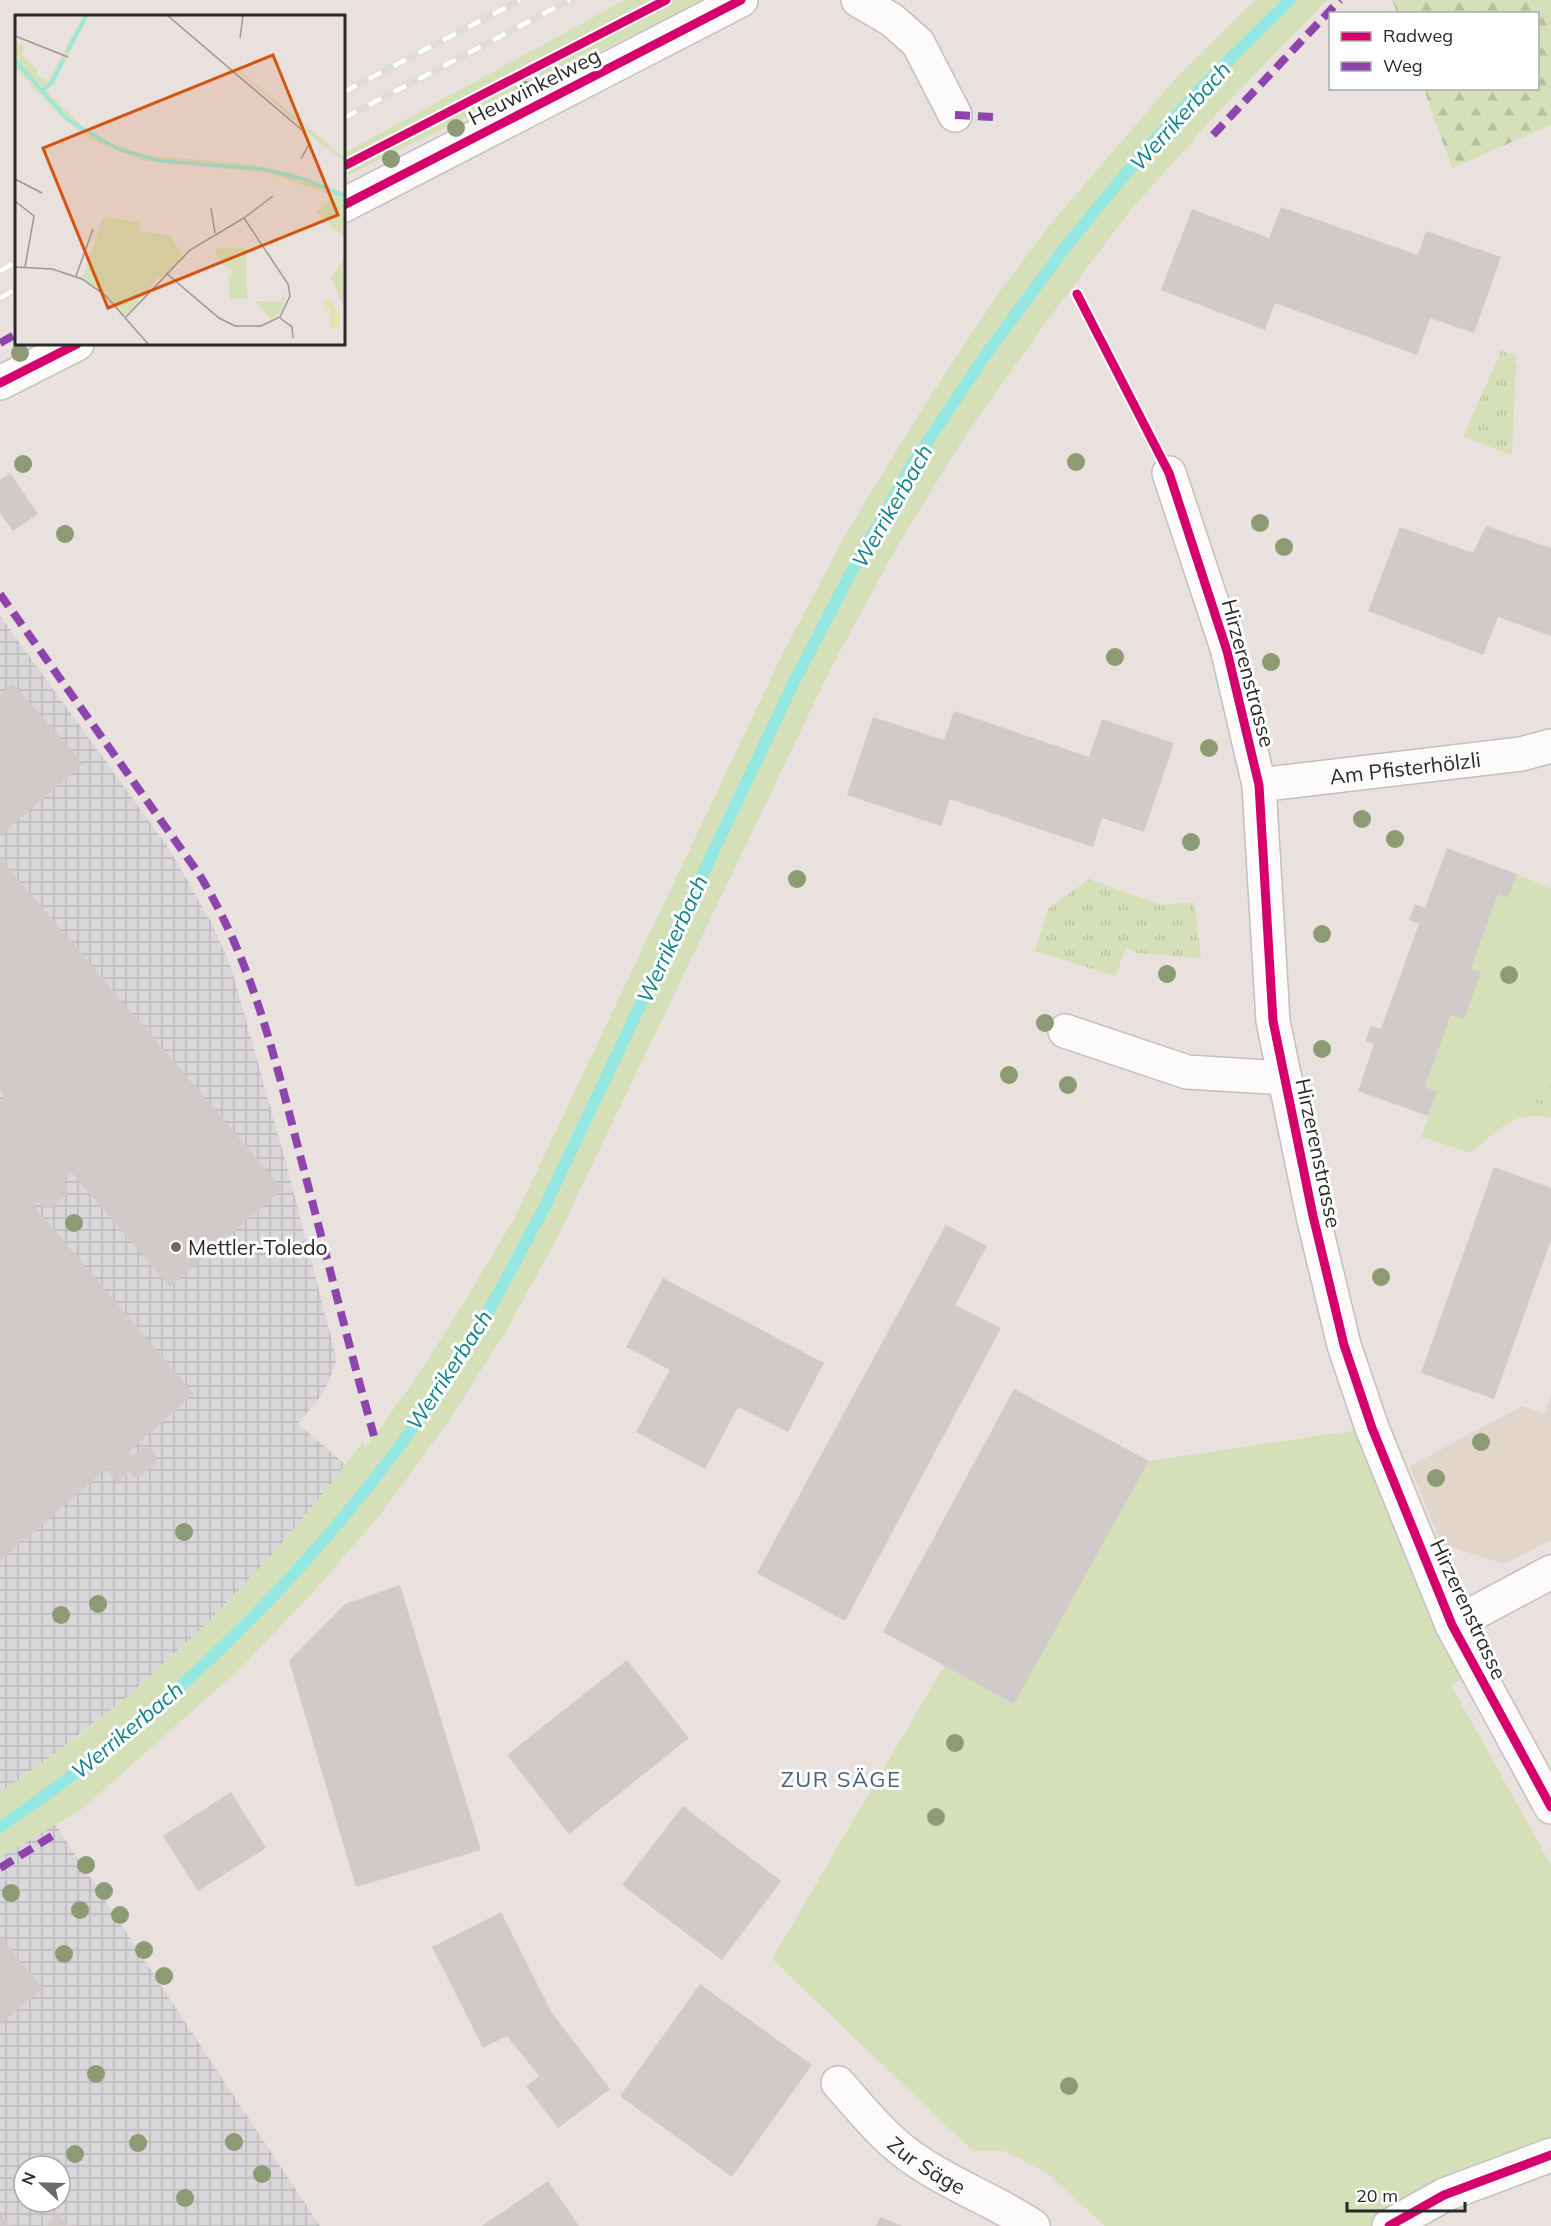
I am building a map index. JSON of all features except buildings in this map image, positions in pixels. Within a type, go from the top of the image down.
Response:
[{"type":"street","name":"Heuwinkelweg","points":[[345,204],[741,0]]},
{"type":"street","points":[[858,0],[892,20],[918,43],[955,115]]},
{"type":"street","points":[[0,383],[75,345]]},
{"type":"street","name":"Hirzerenstrasse","points":[[1169,473],[1227,648],[1259,785],[1273,1021],[1313,1216],[1344,1345],[1372,1428],[1452,1625],[1551,1807]]},
{"type":"street","name":"Am Pfisterhölzli","points":[[1259,785],[1521,754],[1551,746]]},
{"type":"street","points":[[1065,1031],[1187,1072],[1285,1078]]},
{"type":"street","points":[[1452,1625],[1551,1572]]},
{"type":"street","name":"Zur Säge","points":[[838,2083],[882,2134],[919,2163],[1010,2210],[1033,2226]]},
{"type":"street","points":[[1389,2226],[1444,2195],[1551,2155]]},
{"type":"shaded area","name":"Mettler-Toledo","points":[[0,616],[170,850],[213,926],[231,967],[286,1163],[337,1360],[324,1392],[298,1424],[346,1465],[275,1552],[202,1628],[127,1697],[46,1760],[0,1792]]},
{"type":"shaded area","points":[[1551,1395],[1551,1540],[1504,1564],[1441,1544],[1410,1466],[1522,1406],[1544,1414]]},
{"type":"shaded area","points":[[55,1824],[320,2226],[0,2226],[0,1857]]},
{"type":"green space","points":[[625,0],[704,0],[345,177],[345,152]]},
{"type":"green space","points":[[1255,0],[1327,0],[1221,109],[1129,212],[967,433],[895,550],[830,670],[557,1238],[506,1331],[448,1422],[380,1515],[316,1589],[242,1667],[82,1809],[0,1857],[0,1792],[97,1722],[160,1667],[223,1607],[310,1510],[363,1441],[365,1448],[411,1385],[459,1311],[515,1217],[783,653],[847,532],[922,409],[1000,291],[1048,227],[1177,77]]},
{"type":"green space","points":[[1392,0],[1551,0],[1551,125],[1452,168],[1424,90],[1539,90],[1539,12],[1397,12]]},
{"type":"green space","points":[[1501,351],[1516,355],[1512,455],[1463,437]]},
{"type":"green space","points":[[1517,874],[1551,889],[1551,1118],[1527,1116],[1517,1119],[1498,1130],[1471,1153],[1421,1137],[1437,1092],[1425,1087],[1451,1015],[1463,1020],[1480,972],[1471,969],[1498,894],[1508,898]]},
{"type":"green space","points":[[1089,879],[1161,905],[1194,902],[1201,958],[1137,953],[1126,948],[1115,976],[1035,951],[1048,909]]},
{"type":"green space","points":[[1551,1071],[1551,1109],[1521,1096]]},
{"type":"green space","points":[[1372,1428],[1476,1671],[1451,1685],[1551,1865],[1551,2155],[1389,2226],[1105,2226],[1047,2173],[1004,2151],[973,2151],[772,1959],[944,1666],[1014,1703],[1149,1461]]},
{"type":"waterway","name":"Werrikerbach","points":[[0,1827],[64,1782],[126,1733],[243,1627],[349,1511],[398,1449],[457,1364],[544,1208],[794,682],[845,584],[912,465],[987,353],[1067,245],[1137,160],[1202,87],[1290,0]]},
{"type":"railway","points":[[345,91],[520,0]]},
{"type":"railway","points":[[345,117],[570,0]]},
{"type":"railway","points":[[0,271],[15,263]]},
{"type":"railway","points":[[0,298],[15,290]]},
{"type":"marked path","points":[[1213,135],[1340,0]]},
{"type":"marked path","points":[[955,115],[994,117]]},
{"type":"marked path","points":[[0,343],[15,335]]},
{"type":"marked path","points":[[0,594],[199,874],[234,941],[260,1010],[281,1081],[374,1436]]},
{"type":"marked path","points":[[0,1868],[52,1836]]},
{"type":"cycle path","points":[[345,165],[666,0]]},
{"type":"cycle path","points":[[345,204],[741,0]]},
{"type":"cycle path","points":[[1077,294],[1169,473],[1227,651],[1259,785],[1273,1021],[1313,1216],[1344,1345],[1372,1428],[1452,1625],[1551,1807]]},
{"type":"cycle path","points":[[0,383],[75,345]]},
{"type":"cycle path","points":[[1389,2226],[1444,2195],[1551,2155]]},
{"type":"place","name":"Mettler-Toledo","points":[[176,1247]]},
{"type":"district","name":"ZUR SÄGE","points":[[841,1779]]}]
